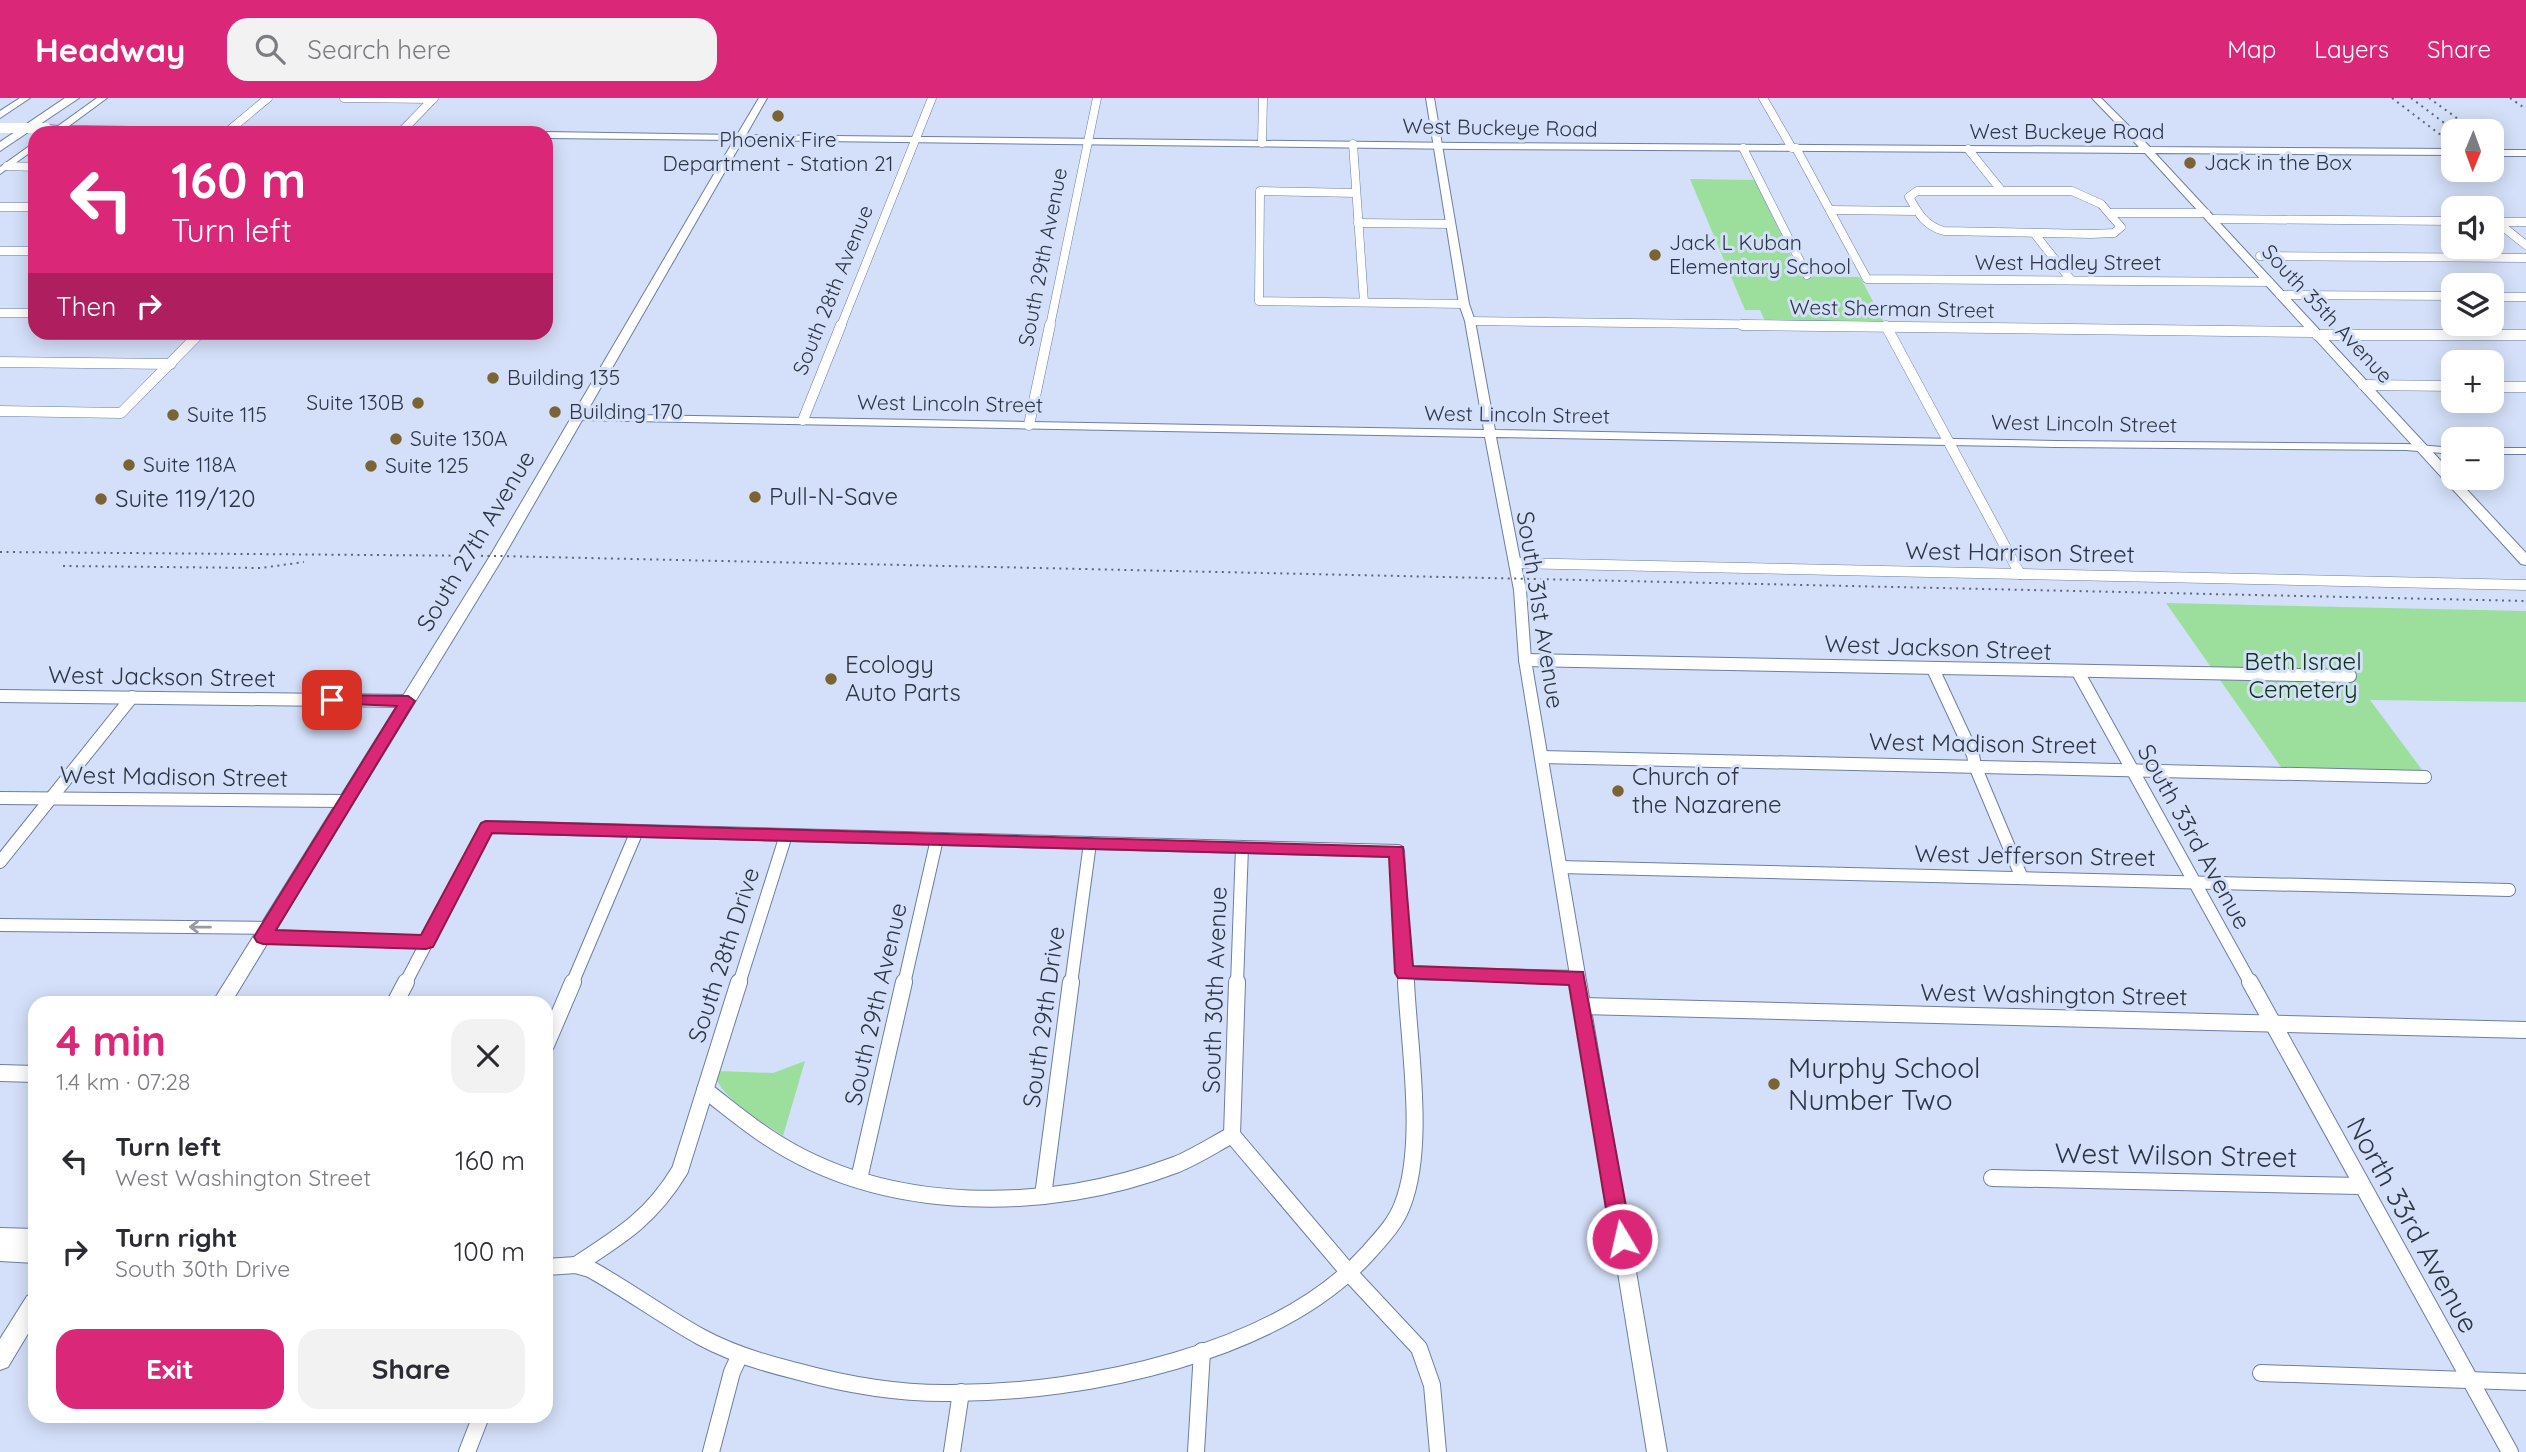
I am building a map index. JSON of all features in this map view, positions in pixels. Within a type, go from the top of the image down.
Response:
[{"type":"highway","points":[[0,137],[57,98]]},
{"type":"highway","points":[[31,126],[73,98]]},
{"type":"highway","points":[[0,147],[28,128]]},
{"type":"main road","points":[[0,115],[26,98]]},
{"type":"main road","points":[[58,126],[103,98]]},
{"type":"main road","name":"South 27th Avenue","points":[[225,996],[347,801],[579,417],[763,98]]},
{"type":"main road","name":"South 35th Avenue","points":[[2096,98],[2148,150],[2526,561]]},
{"type":"main road","points":[[0,130],[28,131]]},
{"type":"main road","name":"West Buckeye Road","points":[[553,135],[1743,148],[2441,152]]},
{"type":"main road","points":[[3,169],[28,150]]},
{"type":"main road","points":[[2504,153],[2526,153]]},
{"type":"main road","points":[[2526,561],[2526,569]]},
{"type":"main road","points":[[0,1359],[28,1314]]},
{"type":"street","points":[[234,126],[268,98]]},
{"type":"street","points":[[344,98],[434,98]]},
{"type":"street","points":[[407,126],[434,98]]},
{"type":"street","name":"South 28th Avenue","points":[[803,420],[932,98]]},
{"type":"street","name":"South 29th Avenue","points":[[1029,425],[1097,98]]},
{"type":"street","points":[[1262,143],[1264,98]]},
{"type":"street","name":"South 31st Avenue","points":[[1430,98],[1464,304],[1470,321],[1520,590],[1525,660],[1657,1452]]},
{"type":"street","points":[[1763,98],[1830,210],[1917,211]]},
{"type":"street","points":[[1353,144],[1364,302]]},
{"type":"street","points":[[1743,148],[1807,275]]},
{"type":"street","points":[[1968,149],[2001,190]]},
{"type":"street","points":[[3,169],[28,167]]},
{"type":"street","points":[[1356,193],[1261,191],[1259,301],[1464,304]]},
{"type":"street","points":[[1917,191],[2072,191],[2086,194],[2110,213],[2121,227],[2114,233],[1957,233],[1936,230],[1926,225],[1917,211],[1909,197],[1917,191]]},
{"type":"street","points":[[0,207],[28,207]]},
{"type":"street","name":"West Hadley Street","points":[[1830,210],[1867,279],[2269,282]]},
{"type":"street","points":[[2110,213],[2441,221]]},
{"type":"street","points":[[2504,221],[2526,222]]},
{"type":"street","points":[[1358,223],[1451,224]]},
{"type":"street","points":[[2504,228],[2526,245]]},
{"type":"street","points":[[2035,233],[2071,280]]},
{"type":"street","points":[[0,251],[28,251]]},
{"type":"street","points":[[2260,256],[2526,258]]},
{"type":"street","points":[[2280,295],[2441,296]]},
{"type":"street","points":[[2504,296],[2526,297]]},
{"type":"street","points":[[0,313],[28,313]]},
{"type":"street","name":"West Sherman Street","points":[[1470,321],[2526,335]]},
{"type":"street","points":[[1886,326],[2020,574]]},
{"type":"street","points":[[0,411],[121,412],[193,340]]},
{"type":"street","points":[[0,362],[170,364]]},
{"type":"street","points":[[2363,385],[2441,386]]},
{"type":"street","points":[[2504,387],[2526,387]]},
{"type":"street","name":"West Lincoln Street","points":[[579,417],[2441,450]]},
{"type":"street","points":[[2504,451],[2526,451]]},
{"type":"street","name":"West Harrison Street","points":[[1514,562],[2526,585]]},
{"type":"street","name":"West Jackson Street","points":[[1525,660],[2078,673],[2350,676]]},
{"type":"street","points":[[1933,669],[1973,755],[1975,766],[2022,878]]},
{"type":"street","name":"South 33rd Avenue","points":[[2078,673],[2272,1023]]},
{"type":"street","name":"West Jackson Street","points":[[0,696],[408,701]]},
{"type":"street","points":[[0,862],[132,697]]},
{"type":"street","name":"West Madison Street","points":[[1541,757],[2425,777]]},
{"type":"street","name":"West Madison Street","points":[[0,798],[347,801]]},
{"type":"street","points":[[399,996],[486,827],[1398,851],[1415,1142],[1412,1170],[1404,1200],[1391,1227],[1350,1274],[1328,1291],[1256,1331],[1150,1367],[1084,1382],[1011,1391],[892,1390],[740,1355],[698,1335],[606,1277],[576,1265],[553,1267]]},
{"type":"street","points":[[553,1029],[637,831]]},
{"type":"street","name":"South 28th Drive","points":[[576,1265],[632,1229],[667,1192],[680,1170],[786,835]]},
{"type":"street","name":"South 29th Avenue","points":[[859,1179],[937,839]]},
{"type":"street","name":"South 29th Drive","points":[[1043,1196],[1090,843]]},
{"type":"street","name":"South 30th Avenue","points":[[1232,1135],[1242,847]]},
{"type":"street","name":"West Jefferson Street","points":[[1559,867],[2510,890]]},
{"type":"street","points":[[0,925],[266,932],[426,942]]},
{"type":"street","points":[[1404,973],[1577,977]]},
{"type":"street","name":"West Washington Street","points":[[1582,1006],[2526,1030]]},
{"type":"street","name":"North 33rd Avenue","points":[[2272,1023],[2360,1186],[2510,1452]]},
{"type":"street","points":[[0,1073],[28,1074]]},
{"type":"street","points":[[705,1090],[770,1139],[821,1165],[859,1179],[947,1199],[1043,1196],[1120,1182],[1177,1164],[1232,1135],[1350,1274],[1419,1348],[1427,1362],[1438,1452]]},
{"type":"street","name":"West Wilson Street","points":[[1992,1178],[2360,1186]]},
{"type":"street","points":[[0,1237],[28,1238]]},
{"type":"street","points":[[0,1252],[28,1254]]},
{"type":"street","points":[[1196,1452],[1202,1351]]},
{"type":"street","points":[[711,1452],[732,1372],[740,1355]]},
{"type":"street","points":[[2261,1373],[2526,1382]]},
{"type":"street","points":[[952,1452],[961,1392]]},
{"type":"street","points":[[467,1452],[478,1423]]},
{"type":"green space","points":[[1690,179],[1755,180],[1801,276],[1860,277],[1885,324],[1766,323],[1760,310],[1745,310]]},
{"type":"green space","name":"Beth Israel Cemetery","points":[[2166,603],[2526,611],[2526,702],[2370,700],[2423,771],[2281,767]]},
{"type":"green space","points":[[805,1061],[783,1136],[736,1103],[716,1078],[718,1071],[773,1073]]},
{"type":"waterway","points":[[1852,307],[1854,312]]},
{"type":"railway","points":[[2392,98],[2441,135]]},
{"type":"railway","points":[[2411,98],[2441,120]]},
{"type":"railway","points":[[2429,98],[2458,119]]},
{"type":"railway","points":[[2510,98],[2526,109]]},
{"type":"railway","points":[[0,552],[497,556],[2526,601]]},
{"type":"railway","points":[[63,566],[261,568],[304,562]]},
{"type":"place","name":"Phoenix Fire Department - Station 21","points":[[778,116]]},
{"type":"place","name":"Jack in the Box","points":[[2190,163]]},
{"type":"place","name":"Jack L Kuban Elementary School","points":[[1655,255]]},
{"type":"place","name":"Building 135","points":[[493,378]]},
{"type":"place","name":"Suite 130B","points":[[418,403]]},
{"type":"place","name":"Building 170","points":[[555,412]]},
{"type":"place","name":"Suite 115","points":[[173,415]]},
{"type":"place","name":"Suite 130A","points":[[396,439]]},
{"type":"place","name":"Suite 118A","points":[[129,465]]},
{"type":"place","name":"Suite 125","points":[[371,466]]},
{"type":"place","name":"Pull-N-Save","points":[[755,497]]},
{"type":"place","name":"Suite 119/120","points":[[101,499]]},
{"type":"place","name":"Ecology Auto Parts","points":[[831,679]]},
{"type":"place","name":"Church of the Nazarene","points":[[1618,791]]},
{"type":"place","name":"Murphy School Number Two","points":[[1774,1084]]},
{"type":"route","points":[[332,700],[408,701],[263,937],[426,942],[486,827],[1398,851],[1404,973],[1577,977],[1622,1239]]}]
